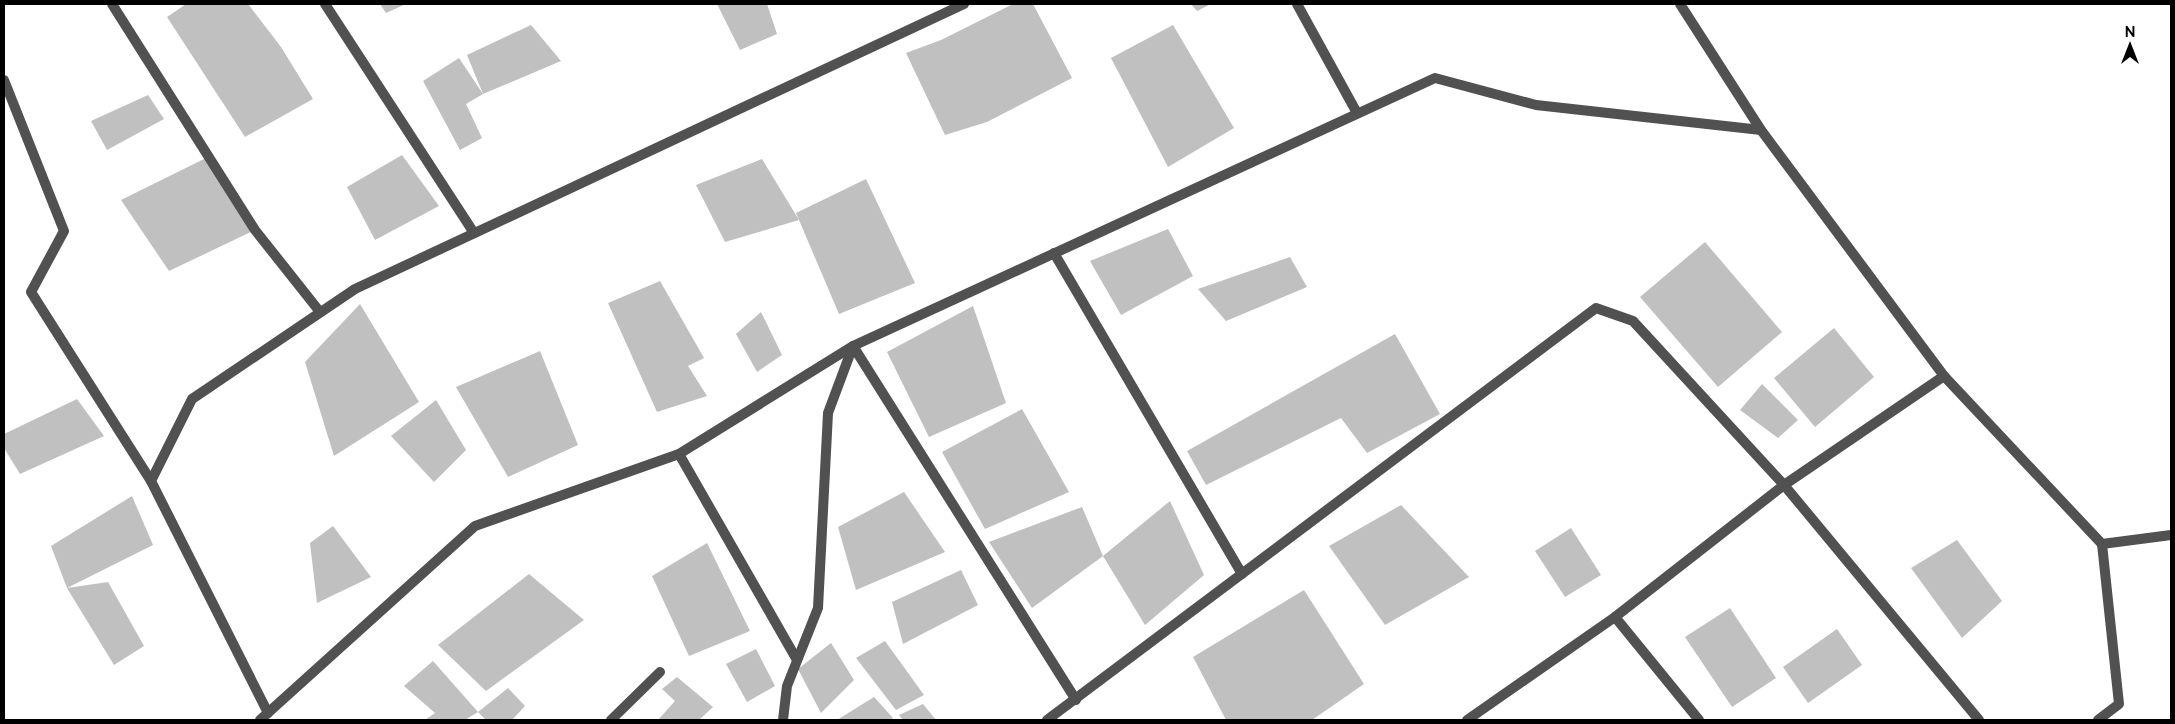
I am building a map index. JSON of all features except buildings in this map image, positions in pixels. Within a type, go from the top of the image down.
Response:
[{"type":"street","points":[[112,4],[254,230],[320,312]]},
{"type":"street","points":[[325,4],[474,233]]},
{"type":"street","points":[[151,480],[192,400],[355,289],[964,4]]},
{"type":"street","points":[[1298,4],[1357,113]]},
{"type":"street","points":[[1680,4],[1761,130],[1944,376],[2102,544],[2119,704],[2098,720]]},
{"type":"street","points":[[4,80],[64,231],[31,292],[151,480],[264,717],[475,526],[679,454],[853,346],[1435,78],[1536,105],[1761,130]]},
{"type":"street","points":[[1054,253],[1242,574]]},
{"type":"street","points":[[1047,720],[1596,308],[1633,321],[1784,485],[1979,720]]},
{"type":"street","points":[[783,720],[788,686],[818,608],[828,413],[853,346]]},
{"type":"street","points":[[853,346],[1076,700]]},
{"type":"street","points":[[1467,720],[1615,617],[1784,485],[1944,376]]},
{"type":"street","points":[[679,454],[797,660]]},
{"type":"street","points":[[2102,544],[2171,535]]},
{"type":"street","points":[[1615,617],[1699,720]]},
{"type":"street","points":[[611,720],[660,672]]},
{"type":"street","points":[[622,710],[626,720]]}]
